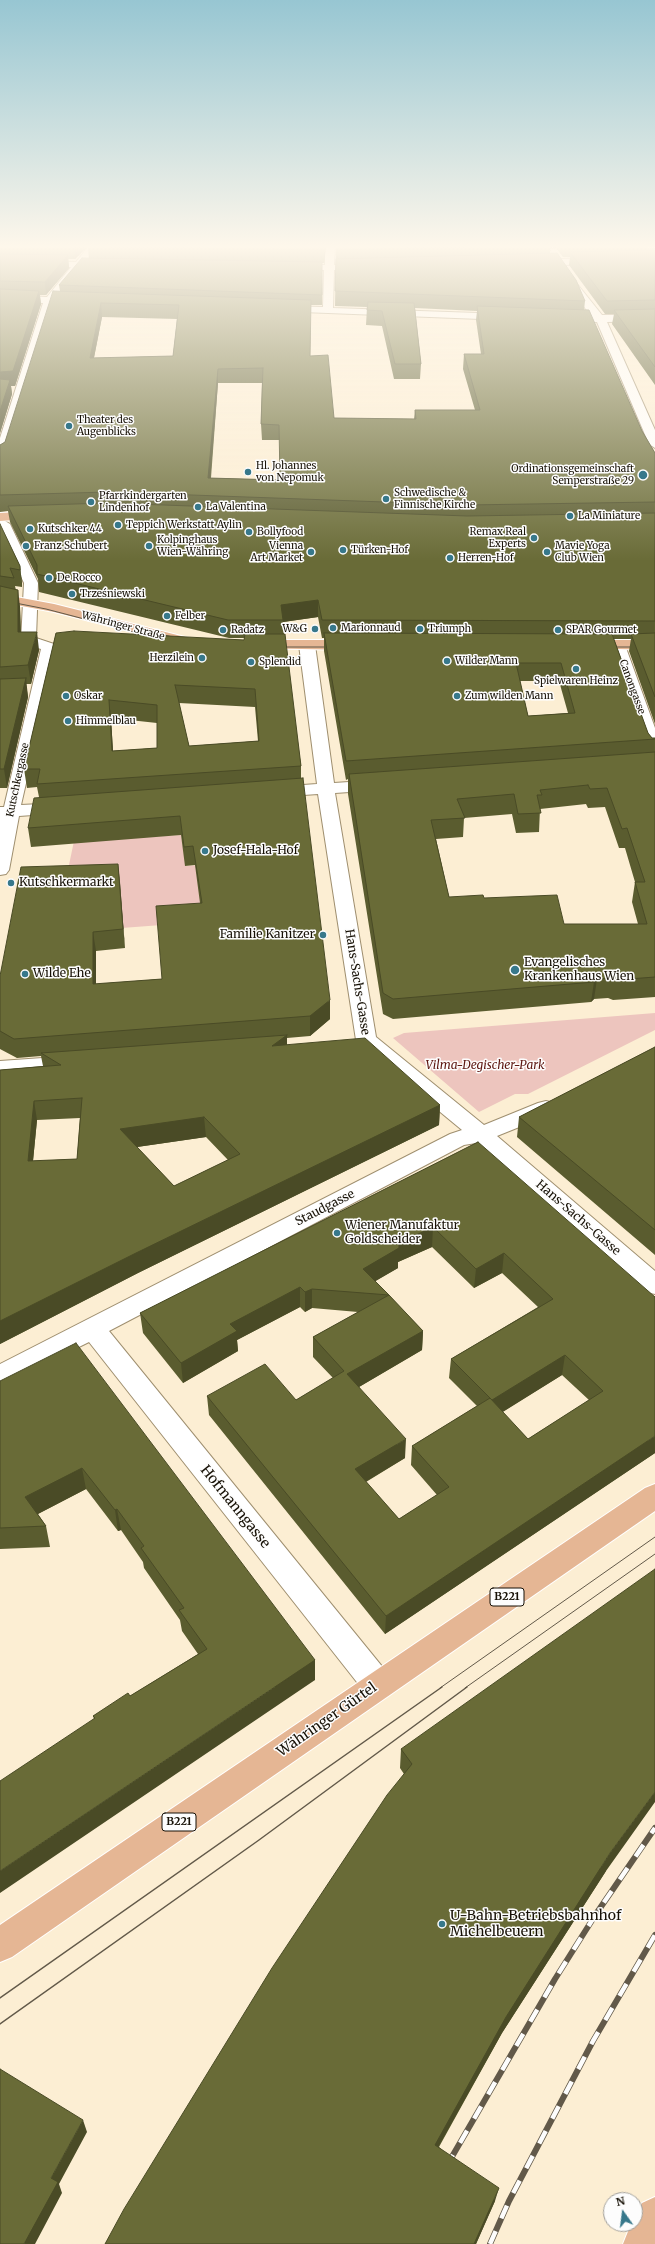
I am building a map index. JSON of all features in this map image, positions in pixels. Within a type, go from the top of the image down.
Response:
[{"type":"main road","points":[[0,517],[53,514]]},
{"type":"main road","name":"Währinger Straße","points":[[0,598],[30,603],[168,638],[205,644]]},
{"type":"main road","points":[[244,645],[370,645]]},
{"type":"main road","points":[[570,645],[655,645]]},
{"type":"main road","name":"Währinger Gürtel","points":[[0,1945],[655,1496]]},
{"type":"main road","points":[[642,2244],[655,2216]]},
{"type":"street","points":[[0,458],[34,352]]},
{"type":"street","points":[[615,352],[655,444]]},
{"type":"street","points":[[7,390],[22,390]]},
{"type":"street","points":[[0,522],[3,524],[31,583],[30,603]]},
{"type":"street","name":"Kutschkergasse","points":[[0,870],[6,812],[30,691],[49,647],[28,641],[30,603]]},
{"type":"street","name":"Hans-Sachs-Gasse","points":[[307,645],[358,1041],[481,1134],[655,1285]]},
{"type":"street","name":"Canongasse","points":[[617,645],[652,760]]},
{"type":"street","points":[[262,793],[396,784]]},
{"type":"street","points":[[6,812],[81,806]]},
{"type":"street","points":[[0,1068],[87,1062]]},
{"type":"street","name":"Staudgasse","points":[[0,1376],[458,1139],[481,1134],[532,1115],[566,1097]]},
{"type":"street","name":"Hofmanngasse","points":[[93,1328],[378,1685]]},
{"type":"green space","points":[[181,835],[186,866],[228,863],[200,901],[205,934],[175,924],[95,930],[65,884],[74,841]]},
{"type":"green space","name":"Vilma-Degischer-Park","points":[[655,1013],[655,1030],[528,1094],[515,1094],[479,1112],[393,1038],[404,1033]]},
{"type":"building","points":[[0,352],[19,352],[13,371],[0,372]]},
{"type":"building","points":[[34,352],[91,352],[90,358],[173,356],[174,352],[310,352],[310,356],[328,355],[334,418],[416,419],[415,410],[480,410],[464,354],[484,354],[484,352],[607,352],[642,431],[655,453],[655,502],[467,505],[109,492],[0,495],[0,445],[5,442]],"holes":[[[263,368],[261,424],[279,425],[280,480],[208,478],[218,369]]]},
{"type":"building","points":[[392,352],[420,352],[421,364],[395,364]]},
{"type":"building","points":[[644,352],[655,352],[655,367]]},
{"type":"building","points":[[0,379],[10,380],[0,411]]},
{"type":"building","points":[[108,503],[467,516],[655,513],[655,621],[322,620],[318,600],[281,605],[283,620],[228,620],[37,574],[37,565],[8,506]]},
{"type":"building","points":[[0,524],[20,566],[20,570],[10,568],[14,578],[0,576]]},
{"type":"building","points":[[0,586],[18,590],[18,632],[37,632],[28,665],[0,667]]},
{"type":"building","points":[[74,631],[244,640],[245,634],[285,634],[301,766],[37,784],[40,769],[24,769],[56,633]],"holes":[[[175,685],[255,689],[259,741],[189,746]],[[109,700],[157,705],[157,748],[112,751]]]},
{"type":"building","points":[[324,633],[612,634],[648,733],[652,738],[655,738],[655,739],[346,761]],"holes":[[[516,663],[561,663],[575,713],[528,716]]]},
{"type":"building","points":[[655,633],[655,697],[631,634]]},
{"type":"building","points":[[26,678],[4,769],[0,769],[0,679]]},
{"type":"building","points":[[655,752],[655,977],[616,980],[611,978],[597,979],[594,982],[393,999],[383,993],[349,774]],"holes":[[[588,785],[590,789],[607,788],[622,829],[627,828],[645,882],[635,882],[647,924],[564,924],[557,895],[484,898],[483,895],[449,897],[431,820],[465,818],[457,799],[514,794],[518,814],[541,813],[537,795],[542,795],[540,790]]]},
{"type":"building","points":[[303,778],[330,1000],[310,1016],[14,1039],[0,1031],[0,976],[21,867],[118,864],[123,929],[93,932],[93,984],[162,979],[156,906],[202,903],[193,846],[184,847],[180,816],[28,828],[34,798]]},
{"type":"building","points":[[287,1035],[272,1046],[365,1038],[440,1105],[0,1321],[0,1070],[61,1065],[41,1053]],"holes":[[[82,1098],[77,1159],[28,1161],[34,1101]],[[204,1117],[240,1154],[174,1186],[120,1129]]]},
{"type":"building","points":[[655,1047],[655,1230],[519,1117]]},
{"type":"building","points":[[478,1142],[655,1297],[655,1436],[386,1616],[207,1396],[265,1364],[296,1400],[344,1371],[313,1337],[389,1295],[312,1289],[305,1292],[300,1287],[230,1324],[237,1331],[181,1363],[140,1313]],"holes":[[[433,1227],[476,1269],[504,1253],[553,1299],[451,1359],[490,1398],[412,1446],[449,1487],[399,1519],[355,1469],[406,1439],[347,1374],[423,1331],[363,1269],[399,1248],[399,1243]],[[565,1355],[603,1391],[528,1439],[490,1398],[492,1400]]]},
{"type":"building","points":[[76,1343],[315,1660],[0,1871],[0,1781],[95,1718],[93,1716],[128,1693],[130,1696],[207,1649],[179,1610],[184,1608],[141,1548],[144,1546],[117,1509],[115,1510],[82,1468],[25,1497],[46,1526],[0,1528],[0,1381]]},
{"type":"building","name":"U-Bahn-Betriebsbahnhof Michelbeuern","points":[[655,1569],[655,1792],[610,1853],[506,2017],[435,2145],[499,2188],[474,2244],[105,2244],[124,2209],[272,1968],[387,1795],[412,1764],[401,1749]]},
{"type":"building","points":[[0,2069],[83,2120],[51,2178],[58,2182],[24,2244],[0,2244]]},
{"type":"tram line","points":[[0,600],[46,609],[157,638]]},
{"type":"tram line","points":[[152,632],[181,639]]},
{"type":"tram line","points":[[277,647],[335,647]]},
{"type":"tram line","points":[[607,647],[655,647]]},
{"type":"tram line","points":[[440,1688],[655,1537]]},
{"type":"tram line","points":[[465,1688],[655,1554]]},
{"type":"tram line","points":[[0,1998],[442,1687]]},
{"type":"tram line","points":[[0,2024],[259,1840],[467,1687]]},
{"type":"railway","points":[[446,2167],[555,1979],[596,1914],[655,1828]]},
{"type":"railway","points":[[490,2244],[509,2201],[593,2041],[655,1935]]},
{"type":"place","name":"Theater des Augenblicks","points":[[69,426]]},
{"type":"place","name":"Hl. Johannes von Nepomuk","points":[[248,472]]},
{"type":"place","name":"Ordinationsgemeinschaft Semperstraße 29","points":[[643,475]]},
{"type":"place","name":"Schwedische & Finnische Kirche","points":[[386,499]]},
{"type":"place","name":"Pfarrkindergarten Lindenhof","points":[[91,502]]},
{"type":"place","name":"La Valentina","points":[[198,507]]},
{"type":"place","name":"La Miniature","points":[[570,516]]},
{"type":"place","name":"Teppich Werkstatt Aylin","points":[[118,525]]},
{"type":"place","name":"Kutschker 44","points":[[30,529]]},
{"type":"place","name":"Bollyfood","points":[[249,532]]},
{"type":"place","name":"Remax Real Experts","points":[[534,538]]},
{"type":"place","name":"Franz Schubert","points":[[26,546]]},
{"type":"place","name":"Kolpinghaus Wien-Währing","points":[[149,546]]},
{"type":"place","name":"Türken-Hof","points":[[343,550]]},
{"type":"place","name":"Vienna Art Market","points":[[311,552]]},
{"type":"place","name":"Mavie Yoga Club Wien","points":[[547,552]]},
{"type":"place","name":"Herren-Hof","points":[[450,558]]},
{"type":"place","name":"De Rocco","points":[[49,578]]},
{"type":"place","name":"Trześniewski","points":[[72,594]]},
{"type":"place","name":"Felber","points":[[167,616]]},
{"type":"place","name":"Marionnaud","points":[[333,628]]},
{"type":"place","name":"W&G","points":[[315,629]]},
{"type":"place","name":"Triumph","points":[[420,629]]},
{"type":"place","name":"Radatz","points":[[223,630]]},
{"type":"place","name":"SPAR Gourmet","points":[[558,630]]},
{"type":"place","name":"Herzilein","points":[[202,658]]},
{"type":"place","name":"Wilder Mann","points":[[447,661]]},
{"type":"place","name":"Splendid","points":[[251,662]]},
{"type":"place","name":"Spielwaren Heinz","points":[[576,669]]},
{"type":"place","name":"Oskar","points":[[66,696]]},
{"type":"place","name":"Zum wilden Mann","points":[[457,696]]},
{"type":"place","name":"Himmelblau","points":[[68,721]]},
{"type":"place","name":"Josef-Hala-Hof","points":[[205,851]]},
{"type":"place","name":"Kutschkermarkt","points":[[11,883]]},
{"type":"place","name":"Familie Kanitzer","points":[[323,935]]},
{"type":"place","name":"Evangelisches Krankenhaus Wien","points":[[515,970]]},
{"type":"place","name":"Wilde Ehe","points":[[25,974]]},
{"type":"place","name":"Wiener Manufaktur Goldscheider","points":[[337,1233]]},
{"type":"place","name":"U-Bahn-Betriebsbahnhof Michelbeuern","points":[[442,1924]]}]
